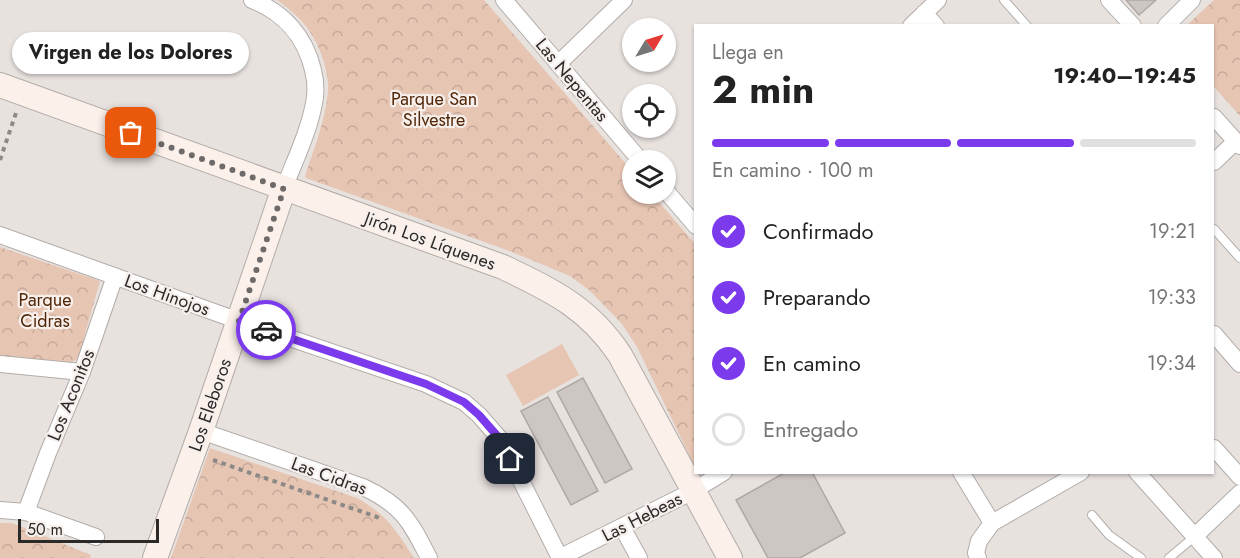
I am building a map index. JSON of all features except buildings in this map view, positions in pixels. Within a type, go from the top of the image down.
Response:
[{"type":"street","name":"Los Eleboros","points":[[155,558],[308,124],[315,97],[315,81],[307,51],[298,35],[272,9],[252,0]]},
{"type":"street","name":"Las Nepentas","points":[[504,0],[632,150]]},
{"type":"street","points":[[558,63],[624,0]]},
{"type":"street","points":[[913,24],[938,0]]},
{"type":"street","points":[[1109,0],[1131,24]]},
{"type":"street","points":[[1168,24],[1192,0]]},
{"type":"street","points":[[924,13],[934,24]]},
{"type":"street","name":"Jirón Los Líquenes","points":[[11,89],[503,267],[559,295],[575,306],[603,333],[620,355],[730,558]]},
{"type":"street","points":[[1214,117],[1238,144],[1214,162]]},
{"type":"street","points":[[676,203],[694,224]]},
{"type":"street","name":"Los Hinojos","points":[[0,235],[239,321],[426,384],[464,402],[500,439],[560,558]]},
{"type":"street","name":"Los Aconitos","points":[[26,512],[82,372],[115,276]]},
{"type":"street","points":[[1214,334],[1240,364]]},
{"type":"street","points":[[0,364],[82,372]]},
{"type":"street","name":"Las Cidras","points":[[201,432],[363,487],[382,496],[399,509],[414,528],[429,558]]},
{"type":"street","points":[[1214,448],[1240,477]]},
{"type":"street","name":"Las Hebeas","points":[[560,558],[693,491],[721,474]]},
{"type":"street","points":[[962,474],[992,523]]},
{"type":"street","points":[[978,558],[976,554],[979,541],[992,523],[1078,474]]},
{"type":"street","points":[[1139,474],[1214,558]]},
{"type":"street","points":[[1194,537],[1240,493]]},
{"type":"street","points":[[0,510],[26,512],[96,537]]},
{"type":"street","points":[[622,527],[639,558]]},
{"type":"lane","points":[[1004,0],[1025,24]]},
{"type":"lane","points":[[1214,229],[1240,258]]},
{"type":"lane","points":[[1092,515],[1109,535],[1141,558]]},
{"type":"lane","points":[[1169,558],[1194,537]]},
{"type":"path","points":[[0,160],[11,89]]},
{"type":"path","points":[[213,459],[377,517],[386,524]]},
{"type":"green space","name":"Parque San Silvestre","points":[[277,0],[484,0],[622,159],[622,204],[661,204],[694,243],[694,465],[637,347],[622,324],[589,290],[570,276],[512,252],[306,178],[325,112],[328,83],[320,52],[312,34],[301,20]]},
{"type":"green space","points":[[1214,0],[1240,0],[1240,116],[1214,87],[1214,24],[1188,24]]},
{"type":"green space","name":"Parque Cidras","points":[[0,247],[100,281],[78,359],[67,364],[0,356]]},
{"type":"green space","points":[[562,344],[579,375],[523,406],[506,375]]},
{"type":"green space","points":[[210,448],[357,498],[390,524],[414,558],[171,558]]},
{"type":"green space","points":[[0,523],[12,523],[91,555],[90,558],[0,558]]},
{"type":"way so far","points":[[131,133],[284,189],[239,321],[266,330]]},
{"type":"place","name":"Virgen de los Dolores","points":[[131,133]]},
{"type":"route","points":[[266,330],[426,384],[464,402],[500,439],[510,459]]}]
